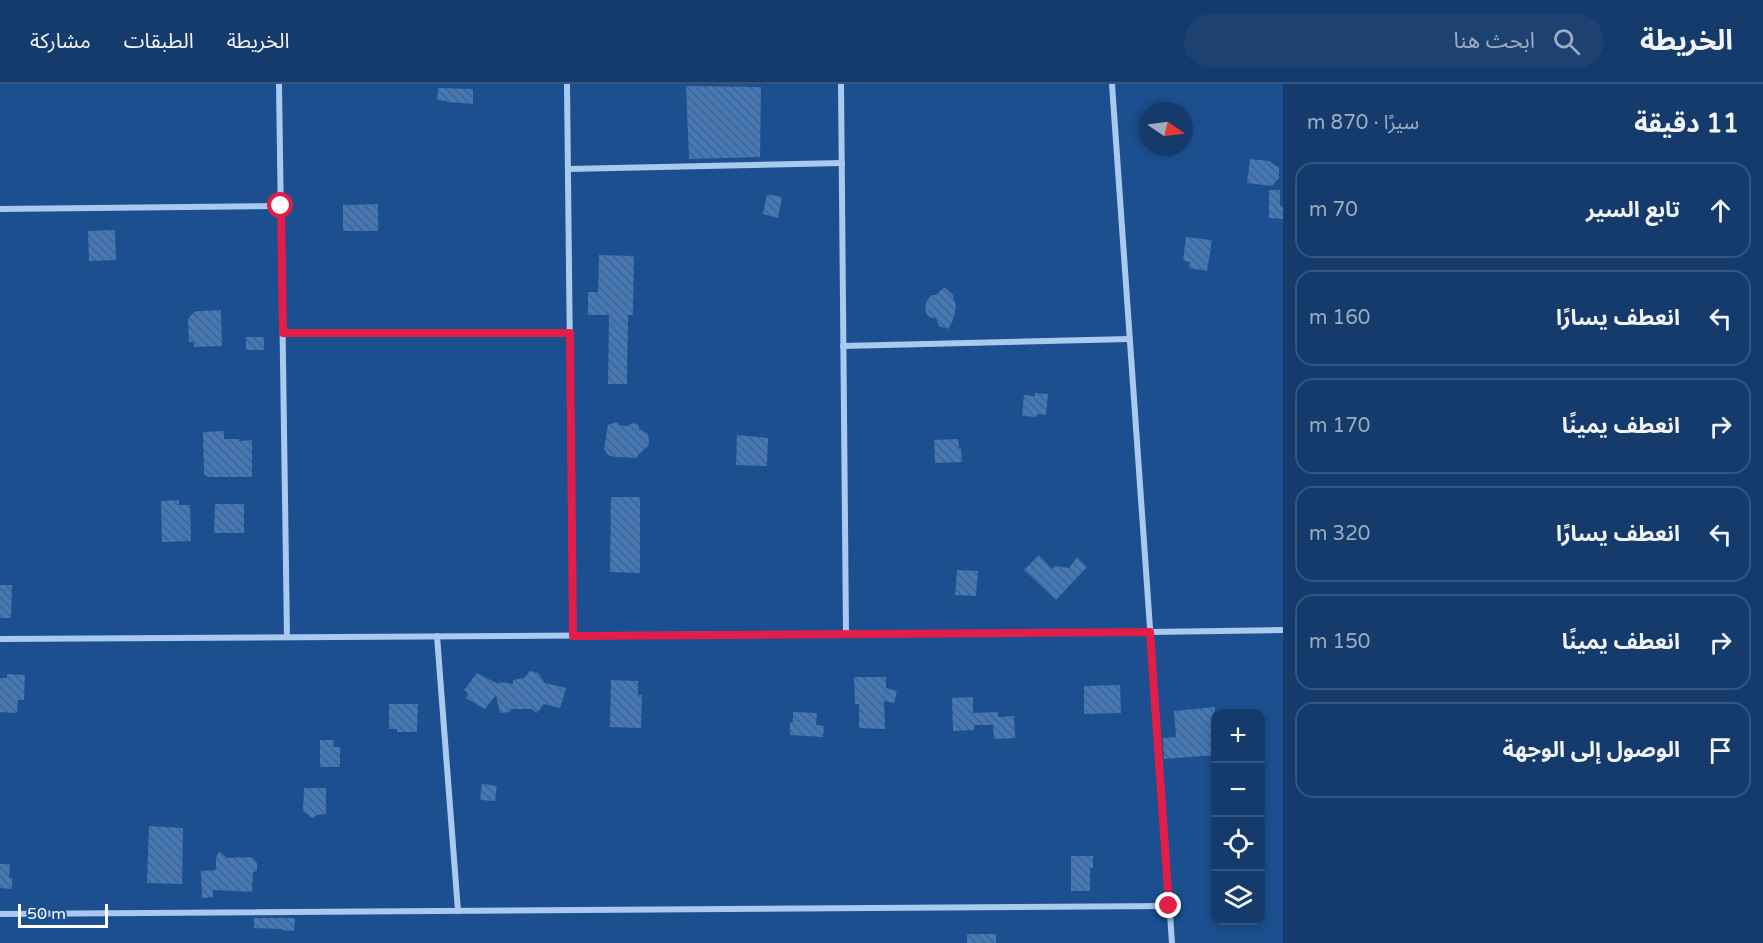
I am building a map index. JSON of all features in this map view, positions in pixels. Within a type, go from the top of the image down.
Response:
[{"type":"street","points":[[279,84],[287,637]]},
{"type":"street","points":[[567,84],[573,636]]},
{"type":"street","points":[[841,84],[846,634]]},
{"type":"street","points":[[1112,84],[1172,943]]},
{"type":"street","points":[[568,169],[842,163]]},
{"type":"street","points":[[0,209],[281,206]]},
{"type":"street","points":[[283,333],[570,333]]},
{"type":"street","points":[[843,345],[1130,339]]},
{"type":"street","points":[[0,639],[1283,630]]},
{"type":"street","points":[[438,636],[458,911]]},
{"type":"street","points":[[0,914],[1169,906]]},
{"type":"building","points":[[686,86],[761,87],[760,157],[689,159]]},
{"type":"building","points":[[438,88],[473,89],[473,104],[437,100]]},
{"type":"building","points":[[1250,159],[1269,161],[1279,168],[1279,178],[1272,186],[1247,183]]},
{"type":"building","points":[[1269,190],[1280,190],[1283,219],[1269,218]]},
{"type":"building","points":[[767,194],[782,197],[778,218],[763,214]]},
{"type":"building","points":[[378,204],[378,231],[343,231],[343,205]]},
{"type":"building","points":[[115,230],[116,260],[89,261],[88,231]]},
{"type":"building","points":[[1186,237],[1212,240],[1207,271],[1189,268],[1190,262],[1183,261]]},
{"type":"building","points":[[599,255],[634,256],[633,315],[628,315],[627,384],[608,384],[609,315],[588,315],[588,292],[598,292]]},
{"type":"building","points":[[944,287],[953,295],[956,307],[948,329],[939,326],[936,318],[927,315],[925,308],[927,300]]},
{"type":"building","points":[[221,310],[222,346],[194,347],[194,342],[189,342],[188,319],[194,312]]},
{"type":"building","points":[[246,337],[264,337],[264,350],[246,350]]},
{"type":"building","points":[[1035,393],[1048,394],[1046,415],[1022,416],[1024,395],[1035,396]]},
{"type":"building","points":[[617,422],[619,425],[628,426],[632,423],[639,425],[639,429],[648,434],[648,446],[637,458],[615,457],[608,455],[604,449],[608,425]]},
{"type":"building","points":[[224,431],[224,439],[252,440],[252,477],[208,477],[204,474],[203,432]]},
{"type":"building","points":[[737,435],[768,438],[767,466],[736,465]]},
{"type":"building","points":[[958,439],[962,462],[935,463],[934,440]]},
{"type":"building","points":[[611,497],[640,497],[640,573],[610,572]]},
{"type":"building","points":[[179,500],[179,505],[190,505],[191,541],[162,542],[161,501]]},
{"type":"building","points":[[215,504],[244,504],[244,533],[214,533]]},
{"type":"building","points":[[1039,555],[1052,569],[1056,566],[1069,568],[1077,557],[1087,567],[1056,600],[1024,570]]},
{"type":"building","points":[[957,570],[978,571],[976,596],[955,595]]},
{"type":"building","points":[[0,585],[12,585],[11,618],[0,618]]},
{"type":"building","points":[[530,671],[538,673],[545,683],[566,688],[560,708],[544,704],[537,713],[531,709],[511,709],[510,712],[500,713],[496,695],[485,709],[466,698],[468,693],[464,690],[477,673],[498,684],[500,682],[513,684],[513,680],[524,678]]},
{"type":"building","points":[[7,674],[25,675],[24,700],[18,700],[17,713],[0,712],[0,678],[7,678]]},
{"type":"building","points":[[854,677],[886,677],[886,688],[897,691],[894,703],[884,701],[885,729],[859,728],[859,704],[855,704]]},
{"type":"building","points":[[611,680],[638,681],[638,695],[642,695],[641,728],[610,727]]},
{"type":"building","points":[[1120,685],[1121,713],[1084,714],[1084,686]]},
{"type":"building","points":[[973,697],[973,713],[998,712],[998,717],[1014,716],[1015,738],[994,739],[993,725],[974,725],[974,730],[953,731],[952,698]]},
{"type":"building","points":[[389,704],[418,704],[417,732],[397,732],[397,729],[389,729]]},
{"type":"building","points":[[1215,707],[1211,709],[1211,755],[1164,759],[1163,738],[1176,737],[1174,711]]},
{"type":"building","points":[[793,712],[817,713],[816,725],[824,726],[823,737],[790,735]]},
{"type":"building","points":[[320,740],[334,740],[333,747],[340,747],[340,767],[320,767]]},
{"type":"building","points":[[482,784],[497,786],[495,801],[480,800]]},
{"type":"building","points":[[304,788],[326,788],[326,814],[312,818],[303,811]]},
{"type":"building","points":[[149,826],[183,828],[182,884],[147,883]]},
{"type":"building","points":[[219,851],[227,858],[252,857],[257,863],[257,871],[253,872],[252,892],[213,890],[213,897],[202,898],[201,871],[216,870],[216,858]]},
{"type":"building","points":[[1071,856],[1093,856],[1093,868],[1090,868],[1090,891],[1071,891]]},
{"type":"building","points":[[0,864],[10,864],[9,878],[12,878],[12,889],[0,888]]},
{"type":"building","points":[[254,918],[295,918],[294,931],[254,928]]},
{"type":"building","points":[[967,934],[996,934],[996,943],[967,943]]},
{"type":"route","points":[[281,206],[283,333],[570,333],[573,636],[1150,632],[1169,906]]}]
